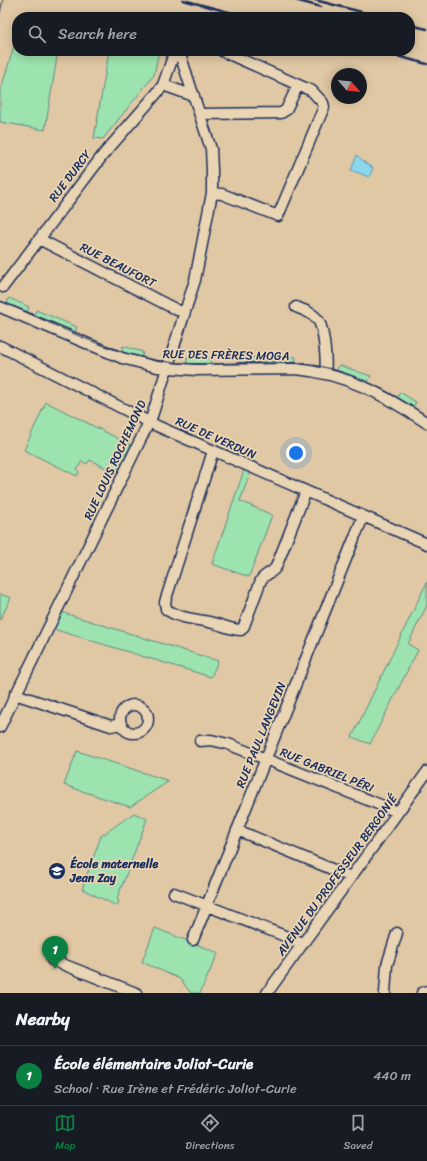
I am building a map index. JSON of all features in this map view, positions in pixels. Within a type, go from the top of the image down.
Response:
[{"type":"street","name":"RUE DURCY","points":[[3,287],[103,155],[162,85],[173,56]]},
{"type":"street","name":"RUE LOUIS ROCHEMOND","points":[[0,727],[149,422],[195,280],[212,193],[211,149],[181,56]]},
{"type":"street","points":[[212,193],[222,194],[278,216],[324,111],[323,103],[312,91],[233,56]]},
{"type":"street","points":[[162,85],[194,96]]},
{"type":"street","points":[[200,114],[281,113],[286,110],[298,85]]},
{"type":"street","name":"RUE BEAUFORT","points":[[39,238],[177,310],[185,312]]},
{"type":"street","name":"RUE DES FRÈRES MOGA","points":[[0,307],[122,358],[167,369],[196,370],[296,368],[325,373],[347,379],[375,391],[427,423]]},
{"type":"street","points":[[296,307],[314,315],[320,322],[327,363],[325,373]]},
{"type":"street","name":"RUE DE VERDUN","points":[[0,346],[149,422],[427,544]]},
{"type":"street","points":[[213,451],[165,602],[166,609],[170,612],[196,620],[240,630],[244,626],[261,580],[276,567],[306,491]]},
{"type":"street","name":"RUE PAUL LANGEVIN","points":[[192,940],[363,517]]},
{"type":"street","points":[[15,694],[111,726],[121,724]]},
{"type":"street","name":"RUE GABRIEL PÉRI","points":[[200,740],[211,740],[228,744],[398,812]]},
{"type":"street","name":"AVENUE DU PROFESSEUR BERGONIÉ","points":[[267,993],[427,772]]},
{"type":"street","points":[[237,830],[351,876]]},
{"type":"street","points":[[174,893],[303,943]]},
{"type":"street","points":[[385,993],[387,965],[397,933]]},
{"type":"street","points":[[52,960],[136,993]]},
{"type":"street","points":[[422,993],[427,991]]},
{"type":"green space","points":[[12,53],[12,56],[57,56],[45,130],[0,122],[0,92]]},
{"type":"green space","points":[[108,56],[158,56],[154,75],[103,139],[94,138]]},
{"type":"green space","points":[[9,298],[29,307],[26,314],[6,305]]},
{"type":"green space","points":[[36,310],[77,327],[74,334],[33,317]]},
{"type":"green space","points":[[123,346],[143,352],[141,359],[121,353]]},
{"type":"green space","points":[[296,357],[295,365],[240,365],[240,358]]},
{"type":"green space","points":[[187,358],[210,358],[211,366],[187,366]]},
{"type":"green space","points":[[339,365],[371,376],[367,383],[336,372]]},
{"type":"green space","points":[[400,392],[416,402],[412,409],[397,399]]},
{"type":"green space","points":[[46,402],[131,445],[116,473],[90,460],[87,464],[82,461],[77,470],[79,472],[77,476],[24,450]]},
{"type":"green space","points":[[244,470],[250,473],[240,501],[272,515],[249,577],[212,564]]},
{"type":"green space","points":[[427,582],[427,605],[408,644],[418,650],[370,744],[352,737]]},
{"type":"green space","points":[[0,594],[11,598],[0,620]]},
{"type":"green space","points":[[61,612],[218,661],[211,677],[53,629]]},
{"type":"green space","points":[[77,751],[169,781],[130,807],[64,785]]},
{"type":"green space","points":[[134,813],[147,819],[117,899],[119,901],[117,906],[82,889],[101,836]]},
{"type":"green space","points":[[155,928],[218,953],[200,993],[191,993],[180,979],[142,962]]},
{"type":"water","points":[[357,155],[373,168],[369,177],[351,170]]},
{"type":"tram line","points":[[0,13],[3,0]]},
{"type":"tram line","points":[[0,301],[76,335],[135,356],[187,364],[282,362],[302,363],[322,367],[359,378],[394,395],[427,416]]},
{"type":"railway","points":[[183,0],[229,12]]},
{"type":"railway","points":[[295,0],[321,7]]},
{"type":"railway","points":[[315,0],[362,12]]},
{"type":"railway","points":[[415,26],[427,29]]},
{"type":"railway","points":[[397,56],[427,64]]},
{"type":"place","name":"École maternelle Jean Zay","points":[[57,871]]},
{"type":"place","name":"École élémentaire Joliot-Curie","points":[[55,969]]}]
